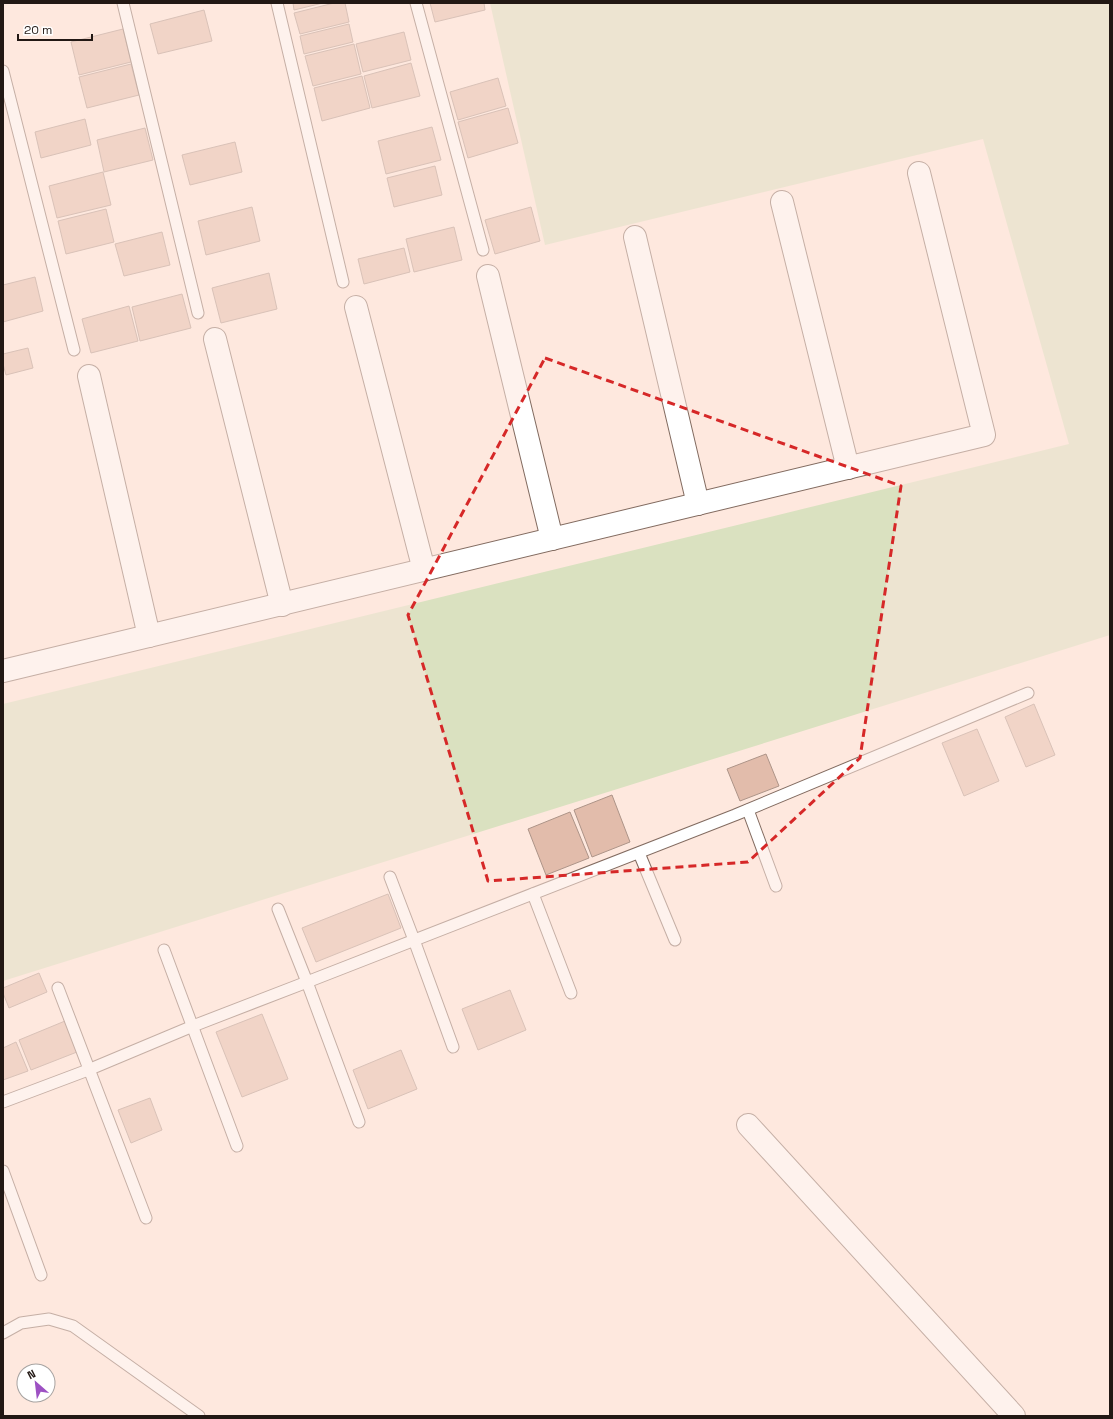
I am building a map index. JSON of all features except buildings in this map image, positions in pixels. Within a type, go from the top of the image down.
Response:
[{"type":"street","points":[[3,672],[984,435],[919,173]]},
{"type":"street","points":[[782,202],[848,468]]},
{"type":"street","points":[[635,237],[698,504]]},
{"type":"street","points":[[488,276],[552,539]]},
{"type":"street","points":[[356,307],[424,570]]},
{"type":"street","points":[[215,339],[282,604]]},
{"type":"street","points":[[89,376],[149,636]]},
{"type":"street","points":[[748,1125],[1014,1416]]},
{"type":"lane","points":[[122,3],[198,313]]},
{"type":"lane","points":[[276,3],[343,282]]},
{"type":"lane","points":[[416,3],[483,250]]},
{"type":"lane","points":[[3,71],[74,350]]},
{"type":"lane","points":[[3,1102],[88,1070],[193,1026],[748,810],[1028,694]]},
{"type":"lane","points":[[748,810],[776,886]]},
{"type":"lane","points":[[639,853],[675,940]]},
{"type":"lane","points":[[390,877],[454,1047]]},
{"type":"lane","points":[[533,894],[571,993]]},
{"type":"lane","points":[[278,909],[359,1122]]},
{"type":"lane","points":[[164,950],[237,1146]]},
{"type":"lane","points":[[58,988],[88,1070],[146,1218]]},
{"type":"lane","points":[[3,1171],[41,1274]]},
{"type":"lane","points":[[3,1333],[21,1323],[49,1319],[73,1326],[199,1416]]},
{"type":"highlighted area","points":[[545,358],[901,486],[860,758],[748,862],[488,881],[408,615]]},
{"type":"green space","points":[[490,3],[1110,3],[1110,635],[3,981],[3,704],[1069,444],[983,139],[545,245]]}]
